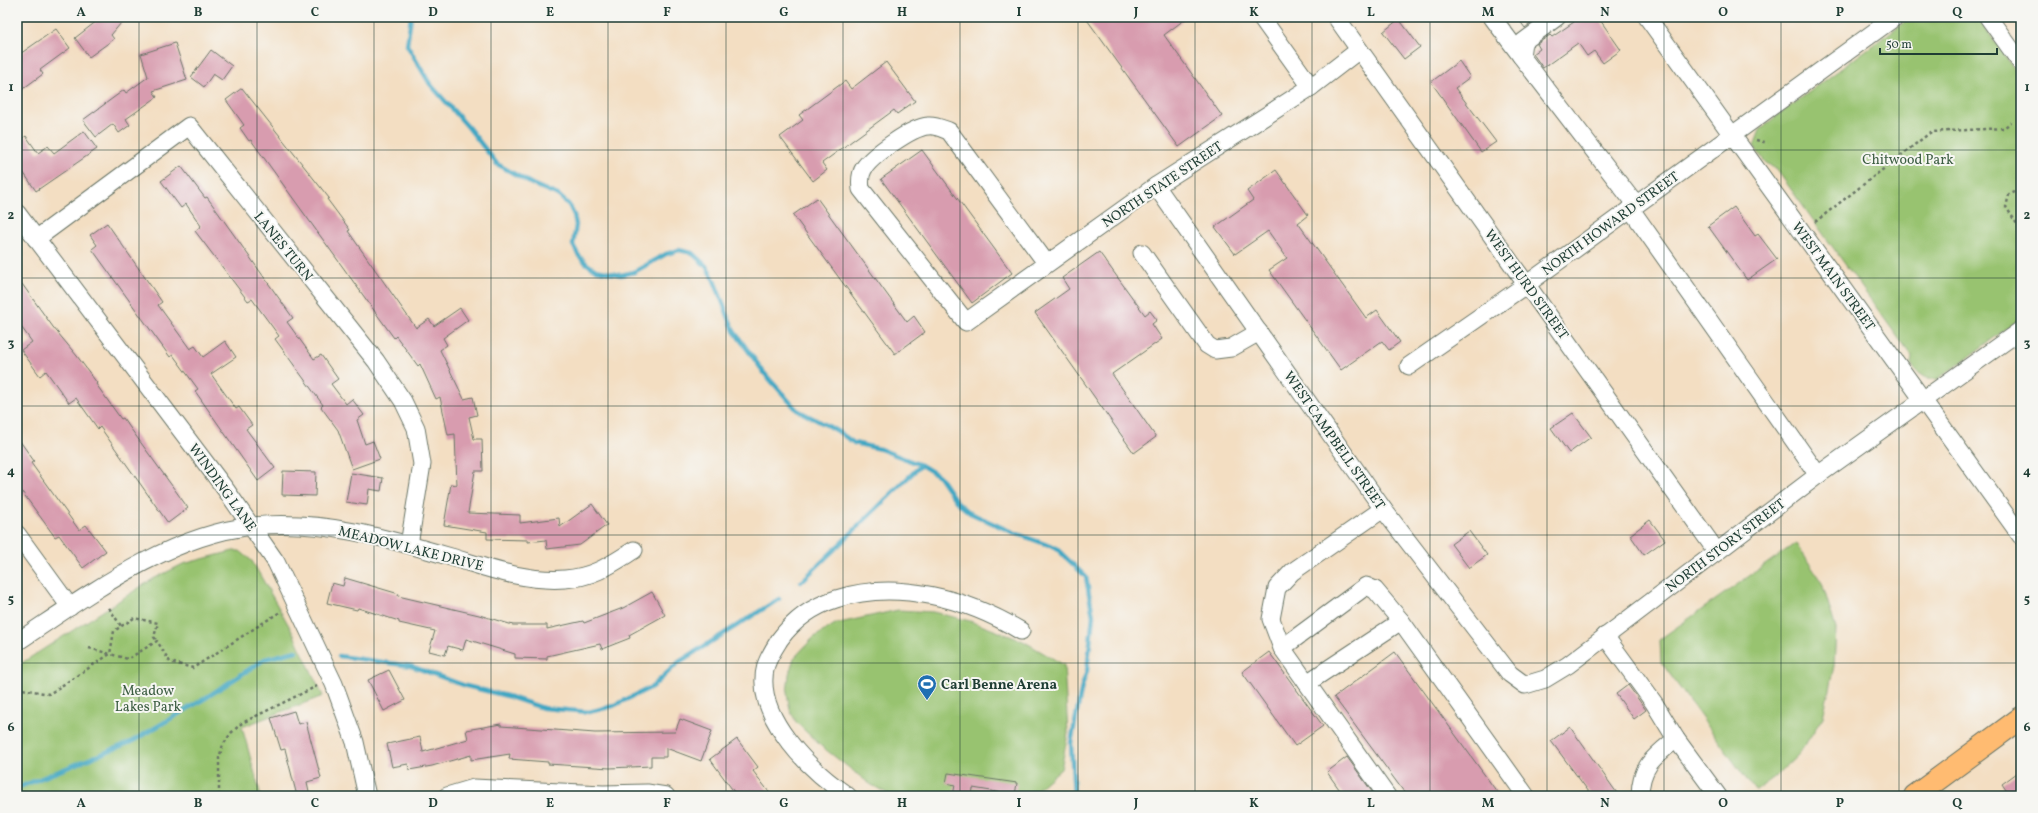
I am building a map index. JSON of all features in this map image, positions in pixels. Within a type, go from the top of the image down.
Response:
[{"type":"main road","points":[[1915,796],[2021,718]]},
{"type":"street","points":[[1262,17],[1311,87]]},
{"type":"street","points":[[1492,17],[1632,206],[1818,475]]},
{"type":"street","points":[[1521,56],[1523,42],[1557,17]]},
{"type":"street","name":"WEST MAIN STREET","points":[[1647,17],[2021,536]]},
{"type":"street","name":"NORTH HOWARD STREET","points":[[1409,366],[1527,284],[1632,206],[1895,17]]},
{"type":"street","points":[[1988,17],[2021,64]]},
{"type":"street","name":"WEST HURD STREET","points":[[1343,20],[1359,50],[1717,552]]},
{"type":"street","name":"NORTH STATE STREET","points":[[1047,264],[949,131],[928,126],[915,130],[872,159],[863,169],[860,182],[861,189],[966,322],[1156,186],[1311,87],[1359,50]]},
{"type":"street","name":"LANES TURN","points":[[36,239],[189,126],[376,361],[403,401],[416,428],[422,464],[409,545]]},
{"type":"street","name":"WEST CAMPBELL STREET","points":[[1156,186],[1383,509],[1510,674],[1525,685]]},
{"type":"street","name":"WINDING LANE","points":[[17,213],[252,526],[282,572],[334,684],[355,742],[367,796]]},
{"type":"street","points":[[1142,253],[1207,345],[1216,350],[1231,348],[1259,332]]},
{"type":"street","name":"NORTH STORY STREET","points":[[1525,685],[1545,679],[1568,665],[1818,475],[1924,401],[2021,330]]},
{"type":"street","points":[[1383,509],[1298,568],[1277,588],[1271,619],[1282,648],[1387,796]]},
{"type":"street","name":"MEADOW LAKE DRIVE","points":[[17,642],[70,607],[148,560],[206,536],[252,526],[292,525],[339,528],[409,545],[506,573],[534,579],[566,579],[602,571],[634,550]]},
{"type":"street","points":[[17,534],[70,607]]},
{"type":"street","points":[[1282,648],[1366,586],[1375,590],[1401,620],[1526,796]]},
{"type":"street","points":[[848,796],[812,766],[788,741],[777,724],[767,703],[764,683],[766,666],[773,649],[786,631],[799,618],[816,607],[836,599],[888,591],[932,596],[966,605],[988,612],[1021,632]]},
{"type":"street","points":[[1307,683],[1401,620]]},
{"type":"street","points":[[1605,636],[1654,703],[1676,739],[1718,796]]},
{"type":"street","points":[[1640,796],[1640,785],[1651,759],[1676,739]]},
{"type":"street","points":[[447,796],[474,788],[603,794],[647,793],[666,796]]},
{"type":"path","points":[[1815,222],[1931,132],[2004,128],[2011,122]]},
{"type":"path","points":[[2021,191],[2017,191],[2010,195],[2006,207],[2019,228],[2019,246],[2021,249]]},
{"type":"path","points":[[109,608],[121,626]]},
{"type":"path","points":[[17,688],[49,694],[110,654],[114,630],[134,618],[158,623],[154,636],[170,662],[193,668],[280,612]]},
{"type":"path","points":[[89,648],[128,659],[157,641]]},
{"type":"path","points":[[219,796],[219,758],[223,745],[231,733],[242,722],[317,686]]},
{"type":"green space","name":"Chitwood Park","points":[[1911,17],[1977,17],[2021,78],[2021,318],[1938,379],[1928,379],[1916,371],[1911,364],[1912,357],[1777,170],[1765,162],[1754,146],[1760,130],[1766,124]]},
{"type":"green space","points":[[1796,543],[1822,583],[1836,629],[1834,666],[1823,717],[1799,754],[1776,776],[1755,791],[1661,662],[1660,639]]},
{"type":"green space","name":"Meadow Lakes Park","points":[[233,551],[240,551],[252,561],[292,631],[323,696],[242,727],[261,796],[17,796],[17,666],[153,579],[183,564]]},
{"type":"green space","name":"Carl Benne Arena","points":[[898,610],[933,612],[970,621],[1023,641],[1064,665],[1068,733],[1061,769],[1029,796],[892,796],[870,784],[821,746],[796,722],[790,710],[787,693],[789,674],[794,658],[813,638],[835,624]]},
{"type":"building","points":[[102,17],[126,17],[111,35],[114,39],[89,57],[75,38]]},
{"type":"building","points":[[1085,17],[1188,17],[1164,35],[1222,116],[1179,147]]},
{"type":"building","points":[[1517,17],[1537,17],[1538,18],[1525,28]]},
{"type":"building","points":[[1570,17],[1598,17],[1621,50],[1603,63],[1594,51],[1587,56],[1578,43],[1543,68],[1533,54],[1540,49],[1537,44],[1550,35],[1552,37],[1574,22]]},
{"type":"building","points":[[1399,19],[1420,47],[1404,59],[1383,32]]},
{"type":"building","points":[[56,29],[70,48],[40,70],[43,74],[17,93],[17,56]]},
{"type":"building","points":[[175,43],[187,80],[153,91],[157,97],[126,119],[130,125],[119,133],[113,124],[96,137],[83,120],[124,90],[126,93],[148,77],[141,54]]},
{"type":"building","points":[[211,50],[232,66],[222,80],[213,74],[204,87],[191,77]]},
{"type":"building","points":[[1459,61],[1470,77],[1455,88],[1496,142],[1481,152],[1431,82]]},
{"type":"building","points":[[886,62],[915,101],[897,114],[894,110],[822,163],[827,170],[813,181],[780,137],[803,120],[799,115],[845,81],[851,89]]},
{"type":"building","points":[[242,88],[329,198],[327,199],[350,230],[348,231],[416,328],[429,319],[434,326],[460,308],[468,320],[443,338],[447,345],[440,350],[464,399],[473,397],[477,415],[469,417],[474,439],[482,439],[483,471],[475,471],[468,513],[520,515],[520,523],[559,518],[560,527],[592,504],[607,525],[580,545],[547,549],[546,540],[528,542],[528,540],[487,539],[487,532],[444,525],[451,484],[457,485],[455,434],[448,435],[440,397],[436,399],[420,364],[418,366],[396,336],[394,338],[251,140],[249,141],[240,128],[244,125],[226,100]]},
{"type":"building","points":[[84,131],[97,149],[36,191],[17,163],[17,143],[26,136],[38,153],[48,146],[54,153]]},
{"type":"building","points":[[922,150],[1012,273],[972,303],[881,179]]},
{"type":"building","points":[[181,166],[205,198],[207,197],[293,318],[287,322],[314,359],[321,355],[338,379],[331,384],[346,404],[352,399],[364,415],[357,420],[365,444],[373,441],[380,459],[352,469],[338,430],[321,407],[323,405],[275,339],[279,336],[252,299],[248,301],[195,231],[201,226],[186,204],[181,208],[161,181]]},
{"type":"building","points":[[1276,170],[1308,215],[1298,223],[1366,318],[1377,310],[1400,342],[1389,350],[1382,341],[1341,370],[1269,270],[1287,258],[1268,231],[1235,254],[1215,227],[1253,200],[1247,191]]},
{"type":"building","points":[[817,198],[907,322],[914,316],[925,332],[895,354],[793,215]]},
{"type":"building","points":[[1734,207],[1755,236],[1758,234],[1777,259],[1747,280],[1708,226]]},
{"type":"building","points":[[107,223],[162,302],[158,305],[190,349],[195,346],[203,357],[225,341],[236,357],[211,374],[236,409],[239,407],[252,425],[246,429],[275,468],[258,481],[195,391],[198,389],[173,355],[170,357],[92,249],[97,245],[90,235]]},
{"type":"building","points":[[1099,252],[1145,315],[1150,311],[1157,320],[1152,324],[1162,339],[1112,374],[1156,437],[1134,453],[1035,313],[1069,289],[1062,278]]},
{"type":"building","points":[[17,277],[53,327],[97,383],[96,384],[121,419],[123,418],[188,508],[168,523],[100,427],[98,429],[76,398],[69,403],[46,371],[40,376],[21,350],[32,342],[17,321]]},
{"type":"building","points":[[1573,413],[1591,437],[1569,453],[1551,428]]},
{"type":"building","points":[[17,437],[34,461],[31,463],[79,530],[86,525],[106,551],[83,568],[59,535],[55,537],[17,485]]},
{"type":"building","points":[[283,471],[316,472],[315,496],[282,495]]},
{"type":"building","points":[[351,473],[383,478],[381,491],[369,489],[367,505],[346,502]]},
{"type":"building","points":[[1650,520],[1665,540],[1644,555],[1630,535]]},
{"type":"building","points":[[1469,531],[1487,555],[1469,568],[1451,544]]},
{"type":"building","points":[[345,578],[399,594],[398,596],[479,615],[513,625],[547,625],[547,629],[583,621],[584,623],[623,608],[652,592],[665,615],[629,635],[630,638],[602,649],[600,644],[547,656],[547,659],[515,658],[515,654],[466,639],[463,650],[448,646],[445,655],[429,651],[435,631],[399,623],[399,621],[358,608],[357,610],[327,603],[332,583],[343,586]]},
{"type":"building","points":[[1269,652],[1323,726],[1295,746],[1242,672]]},
{"type":"building","points":[[1395,652],[1500,796],[1407,796],[1334,697]]},
{"type":"building","points":[[389,670],[405,700],[384,711],[368,680]]},
{"type":"building","points":[[1628,685],[1646,710],[1634,719],[1616,694]]},
{"type":"building","points":[[294,711],[298,724],[306,722],[321,778],[307,782],[310,796],[297,796],[285,749],[281,750],[271,718]]},
{"type":"building","points":[[680,719],[712,731],[701,761],[666,748],[666,757],[651,757],[651,766],[610,768],[548,764],[548,762],[509,759],[510,754],[471,760],[471,755],[432,766],[409,770],[408,764],[392,767],[387,744],[420,737],[423,752],[468,739],[466,730],[501,724],[501,726],[595,733],[675,732]]},
{"type":"building","points":[[1570,727],[1619,796],[1592,796],[1551,741]]},
{"type":"building","points":[[737,739],[758,767],[753,771],[772,796],[737,796],[710,759]]},
{"type":"building","points":[[1347,757],[1375,796],[1344,796],[1327,772]]},
{"type":"building","points":[[2021,770],[2021,796],[2010,796],[2002,784]]},
{"type":"building","points":[[948,773],[1017,783],[1015,795],[973,788],[972,796],[953,796],[955,785],[946,783]]},
{"type":"waterway","points":[[411,17],[407,45],[430,84],[468,127],[497,164],[532,184],[558,195],[569,205],[574,215],[576,225],[573,245],[579,256],[587,264],[596,270],[621,275],[634,272],[666,254],[679,250],[692,253],[706,266],[713,278],[734,331],[765,374],[797,410],[836,430],[854,443],[880,449],[921,465],[939,476],[956,501],[970,513],[1012,532],[1056,548],[1086,577],[1093,616],[1087,671],[1082,686],[1071,743],[1074,796]]},
{"type":"waterway","points":[[801,582],[921,465]]},
{"type":"waterway","points":[[339,656],[411,666],[466,686],[507,696],[543,708],[589,712],[613,706],[652,687],[679,662],[779,599]]},
{"type":"waterway","points":[[17,788],[131,742],[204,699],[265,659],[296,651]]},
{"type":"place","name":"Carl Benne Arena","points":[[927,701]]}]
